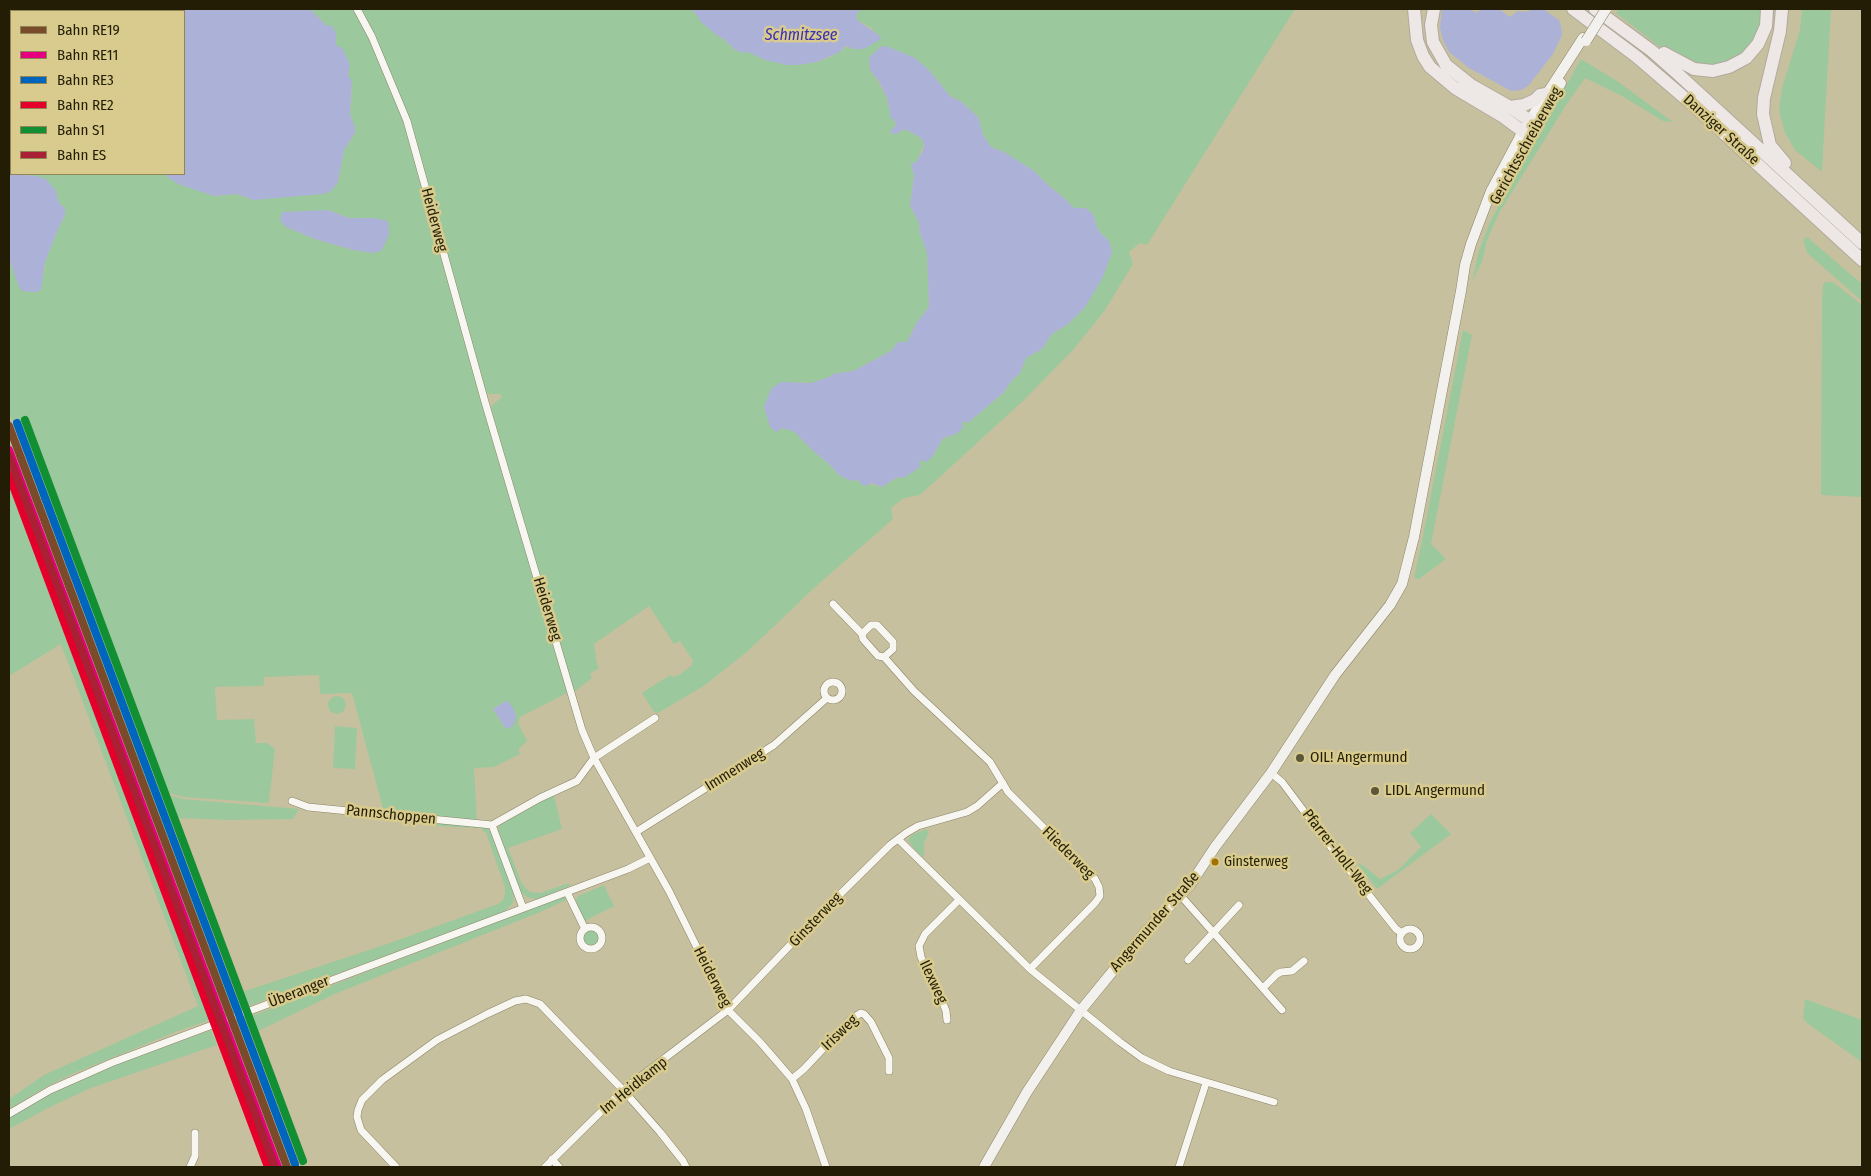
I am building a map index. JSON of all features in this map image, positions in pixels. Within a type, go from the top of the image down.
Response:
[{"type":"highway","points":[[1414,9],[1417,40],[1430,66],[1455,88],[1502,116],[1529,128]]},
{"type":"highway","points":[[1434,9],[1431,25],[1433,42],[1446,65],[1471,85],[1510,107],[1529,128]]},
{"type":"highway","name":"Danziger Straße","points":[[1573,9],[1637,57],[1694,106],[1862,260]]},
{"type":"highway","name":"Danziger Straße","points":[[1595,9],[1652,52],[1862,244]]},
{"type":"highway","points":[[1652,52],[1662,52],[1694,69],[1713,72],[1729,68],[1746,58],[1758,44],[1766,26],[1767,9]]},
{"type":"highway","points":[[1782,9],[1780,31],[1767,80],[1763,114],[1770,145],[1793,172],[1793,180]]},
{"type":"highway","points":[[1510,107],[1524,105],[1540,95],[1546,94]]},
{"type":"main road","name":"Gerichtsschreiberweg","points":[[1402,584],[1414,537],[1465,265],[1477,226],[1491,191],[1602,9]]},
{"type":"main road","name":"Gerichtsschreiberweg","points":[[1529,128],[1546,94],[1606,9]]},
{"type":"main road","name":"Angermunder Straße","points":[[984,1167],[1027,1092],[1081,1010],[1144,933],[1195,879],[1215,847],[1271,773],[1335,675],[1390,605],[1402,584]]},
{"type":"street","name":"Heiderweg","points":[[357,9],[372,37],[407,121],[485,402],[580,722],[594,758],[679,911],[728,1010],[760,1042],[792,1079],[806,1109],[826,1167]]},
{"type":"street","name":"Fliederweg","points":[[833,604],[862,634],[863,639],[878,656],[884,657],[914,691],[990,762],[1022,808],[1095,879],[1099,887],[1100,896],[1095,903],[1030,969]]},
{"type":"street","points":[[862,634],[871,626],[877,625],[893,642],[892,649],[884,657]]},
{"type":"street","name":"Immenweg","points":[[636,832],[774,745],[827,698]]},
{"type":"street","points":[[523,908],[492,825],[540,798],[576,781],[594,758],[655,718]]},
{"type":"street","name":"Pfarrer-Holl-Weg","points":[[1271,773],[1282,782],[1349,870],[1396,929],[1402,933]]},
{"type":"street","points":[[1003,783],[977,806],[967,812],[918,826],[898,839],[1030,969],[1142,1058],[1169,1072],[1274,1102]]},
{"type":"street","name":"Pannschoppen","points":[[292,801],[308,807],[492,825]]},
{"type":"street","name":"Ginsterweg","points":[[728,1010],[817,917],[898,839]]},
{"type":"street","name":"Überanger","points":[[9,1114],[50,1090],[111,1063],[628,869],[650,858]]},
{"type":"street","points":[[567,892],[585,928]]},
{"type":"street","points":[[1180,896],[1282,1010]]},
{"type":"street","name":"Ilexweg","points":[[946,1020],[944,1003],[921,957],[919,946],[925,934],[959,900]]},
{"type":"street","points":[[1188,960],[1239,905]]},
{"type":"street","points":[[1263,988],[1277,974],[1292,971],[1304,961]]},
{"type":"street","points":[[396,1167],[361,1130],[357,1117],[362,1100],[382,1080],[437,1040],[515,1001],[531,999],[540,1004],[623,1090],[660,1132],[686,1167]]},
{"type":"street","name":"Im Heidkamp","points":[[545,1167],[623,1090],[656,1067],[728,1010]]},
{"type":"street","name":"Irisweg","points":[[792,1079],[804,1069],[851,1018],[861,1013],[871,1022],[888,1058],[889,1071]]},
{"type":"street","points":[[1179,1167],[1206,1083]]},
{"type":"street","points":[[190,1167],[195,1156],[195,1133]]},
{"type":"street","points":[[552,1159],[559,1167]]},
{"type":"green space","points":[[310,9],[355,9],[370,38],[405,121],[569,692],[520,717],[518,723],[527,741],[518,750],[520,754],[494,767],[474,768],[477,821],[384,812],[352,693],[320,694],[319,675],[264,677],[264,685],[260,686],[215,687],[217,720],[254,719],[256,743],[267,743],[275,749],[268,803],[183,797],[166,792],[157,782],[134,723],[155,782],[158,788],[165,794],[183,799],[299,809],[293,819],[229,820],[177,818],[173,828],[233,995],[387,944],[498,904],[503,900],[505,887],[486,833],[480,828],[438,826],[417,823],[406,819],[487,828],[491,832],[514,890],[513,903],[503,913],[232,1012],[9,412],[9,258],[11,267],[44,274],[45,262],[65,215],[65,208],[59,203],[56,191],[36,176],[29,175],[165,175],[214,196],[237,194],[253,200],[338,182],[344,150],[355,133],[355,128],[350,114],[352,88],[348,76],[350,65],[336,45],[336,33]],"holes":[[[328,210],[349,218],[353,250],[315,239],[286,227]],[[497,706],[514,710],[516,717],[505,728],[493,709]]]},
{"type":"green space","points":[[359,9],[691,9],[715,34],[725,40],[735,50],[748,51],[765,60],[798,65],[817,62],[830,57],[874,30],[857,20],[856,15],[861,9],[1295,9],[1147,245],[1140,243],[1129,252],[1133,264],[1105,310],[1074,349],[1024,400],[920,495],[904,498],[891,508],[893,519],[814,588],[748,651],[705,685],[658,713],[654,712],[642,693],[670,675],[673,677],[679,675],[692,665],[693,661],[680,641],[674,644],[649,606],[594,644],[599,668],[590,674],[592,678],[574,692],[489,413],[492,405],[502,397],[500,394],[488,394],[483,388],[408,121]],"holes":[[[880,47],[886,47],[915,58],[950,96],[962,102],[978,117],[983,135],[991,147],[1004,152],[1034,171],[1074,208],[1086,208],[1093,214],[1098,230],[1109,241],[1085,307],[1068,324],[1052,334],[1042,349],[1026,358],[1020,373],[1012,380],[1004,392],[968,423],[962,421],[956,434],[943,438],[933,456],[919,460],[905,477],[896,478],[882,487],[840,476],[795,432],[783,428],[798,382],[811,383],[833,374],[853,371],[891,351],[898,342],[907,342],[917,322],[929,307],[927,253],[920,233],[919,222],[910,206],[914,175],[911,164],[916,163],[924,144],[921,138],[905,129],[901,131],[894,129],[896,125],[887,98],[869,65],[869,59]]]},
{"type":"green space","points":[[1619,9],[1762,9],[1762,18],[1758,38],[1747,52],[1722,66],[1694,65],[1661,48],[1616,13]]},
{"type":"green space","points":[[1802,9],[1831,9],[1822,172],[1795,150],[1784,131],[1779,110],[1782,88],[1800,30]]},
{"type":"green space","points":[[1581,59],[1617,81],[1673,122],[1663,121],[1622,96],[1585,78],[1499,213],[1487,240],[1482,262],[1472,281],[1479,251],[1490,222]]},
{"type":"green space","points":[[1807,237],[1862,284],[1862,301],[1807,253],[1803,240]]},
{"type":"green space","points":[[1825,282],[1833,282],[1862,305],[1862,497],[1821,495],[1822,301],[1823,285]]},
{"type":"green space","points":[[1463,330],[1472,335],[1431,544],[1446,559],[1419,579],[1414,578]]},
{"type":"green space","points":[[9,485],[210,1020],[72,1074],[9,1109],[9,1099],[44,1075],[198,1006],[61,644],[9,676]]},
{"type":"green space","points":[[333,696],[341,696],[346,701],[344,712],[333,714],[328,709],[328,701]]},
{"type":"green space","points":[[335,726],[357,728],[355,769],[333,768]]},
{"type":"green space","points":[[554,795],[562,829],[508,848],[522,884],[530,892],[540,893],[569,883],[570,886],[538,899],[528,898],[520,891],[498,835],[499,826],[504,821]]},
{"type":"green space","points":[[1431,814],[1451,834],[1377,889],[1358,865],[1360,863],[1380,879],[1398,870],[1421,847],[1410,833]]},
{"type":"green space","points":[[926,829],[929,833],[924,842],[923,857],[908,840],[912,835]]},
{"type":"green space","points":[[604,885],[614,906],[583,922],[576,900],[578,896]]},
{"type":"green space","points":[[565,896],[566,900],[538,913],[337,993],[252,1034],[245,1036],[236,1022]]},
{"type":"green space","points":[[588,930],[594,930],[599,935],[597,944],[588,946],[583,941],[583,935]]},
{"type":"green space","points":[[1805,999],[1862,1020],[1862,1062],[1807,1023],[1803,1018]]},
{"type":"green space","points":[[211,1030],[217,1045],[91,1088],[9,1129],[9,1118],[51,1093],[113,1066]]},
{"type":"water","points":[[9,9],[310,9],[327,26],[332,26],[336,33],[336,45],[343,49],[350,65],[348,75],[352,82],[350,114],[355,133],[344,150],[338,182],[331,191],[323,194],[253,200],[237,194],[214,196],[178,184],[164,175],[185,175],[185,10],[10,10],[9,106]]},
{"type":"water","name":"Schmitzsee","points":[[691,9],[861,9],[856,15],[857,20],[880,36],[881,39],[864,49],[853,49],[846,46],[840,52],[817,62],[787,65],[765,60],[748,52],[744,53],[735,50],[700,21]]},
{"type":"water","points":[[1442,9],[1469,9],[1477,13],[1480,9],[1499,9],[1510,17],[1518,11],[1528,12],[1531,9],[1543,9],[1559,20],[1562,35],[1553,54],[1529,85],[1522,90],[1511,91],[1469,68],[1449,52],[1440,28]]},
{"type":"water","points":[[886,46],[915,58],[929,70],[950,96],[962,102],[978,117],[983,135],[991,147],[1004,152],[1034,171],[1074,208],[1086,208],[1093,214],[1098,230],[1109,241],[1112,252],[1103,277],[1085,307],[1068,324],[1052,334],[1042,349],[1026,358],[1020,373],[1012,380],[1004,392],[968,423],[962,421],[963,428],[956,434],[943,438],[933,456],[926,462],[919,460],[920,467],[905,477],[896,478],[882,487],[871,483],[866,486],[862,485],[858,480],[852,481],[840,476],[795,432],[783,428],[776,432],[770,427],[764,407],[771,389],[781,382],[811,383],[833,374],[853,371],[891,351],[898,342],[907,342],[917,322],[929,307],[927,253],[920,233],[919,222],[910,206],[914,175],[911,164],[916,162],[923,150],[924,144],[921,138],[905,129],[896,134],[891,134],[891,130],[896,125],[894,119],[891,119],[887,98],[878,80],[870,70],[869,58],[880,47]]},
{"type":"water","points":[[9,165],[10,175],[36,176],[46,179],[56,191],[59,203],[65,208],[65,215],[45,262],[41,290],[36,292],[22,291],[9,258]]},
{"type":"water","points":[[328,210],[349,218],[375,218],[388,221],[389,234],[382,250],[375,253],[353,250],[315,239],[286,227],[280,220],[282,212]]},
{"type":"water","points":[[506,701],[509,702],[514,710],[516,717],[513,726],[506,729],[493,709]]},
{"type":"rail line","name":"S1","points":[[25,420],[303,1161]]},
{"type":"rail line","name":"RE3","points":[[17,423],[295,1164]]},
{"type":"rail line","name":"RE19","points":[[9,426],[287,1167]]},
{"type":"rail line","name":"RE11","points":[[9,450],[278,1167]]},
{"type":"rail line","name":"ES","points":[[9,456],[275,1167]]},
{"type":"rail line","name":"RE2","points":[[9,475],[268,1167]]},
{"type":"place","name":"OIL! Angermund","points":[[1300,758]]},
{"type":"place","name":"LIDL Angermund","points":[[1375,791]]},
{"type":"place","name":"Ginsterweg","points":[[1215,862]]}]
